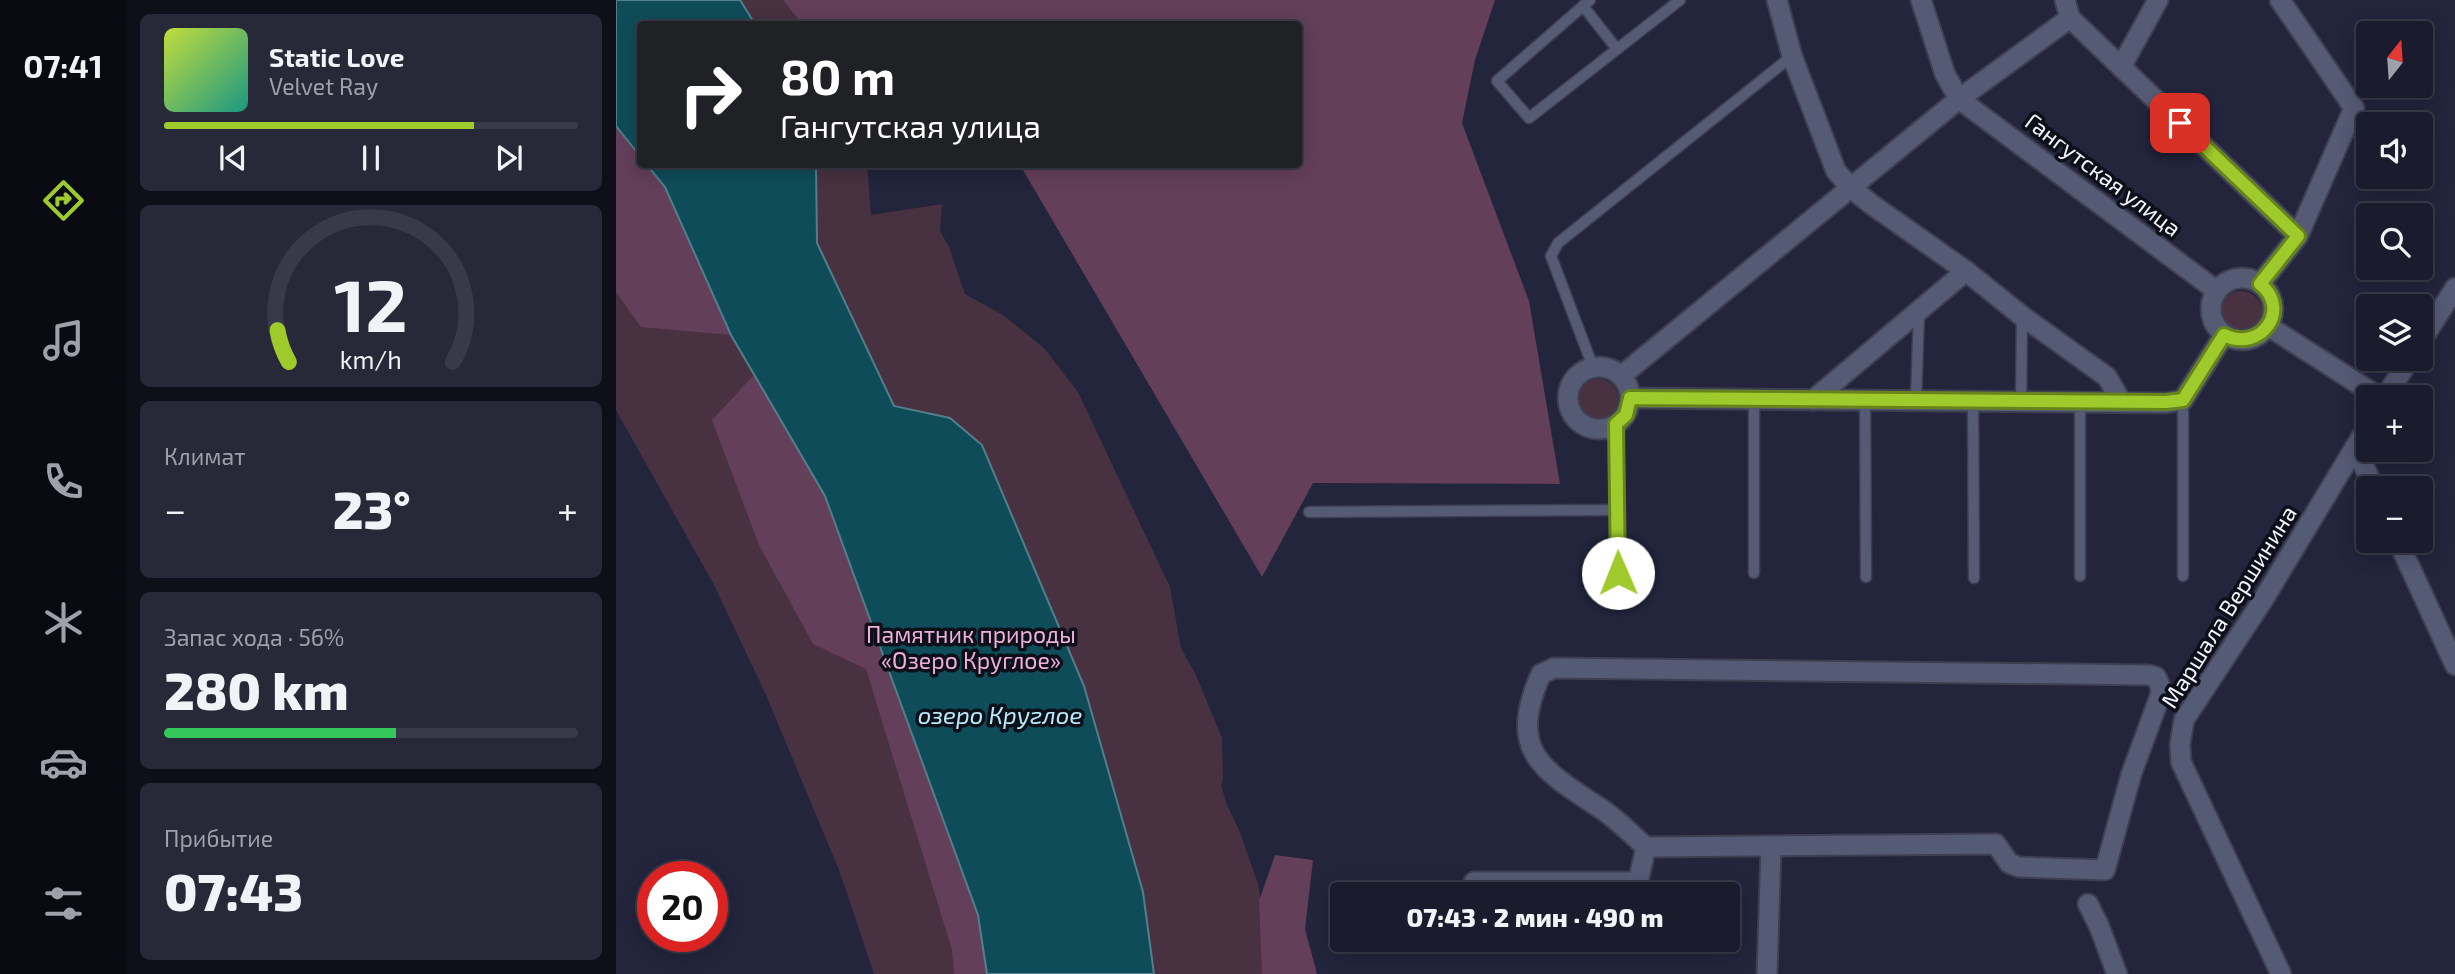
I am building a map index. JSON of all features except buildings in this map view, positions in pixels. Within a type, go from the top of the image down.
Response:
[{"type":"street","points":[[1777,0],[1792,56],[1836,171],[1851,188],[2108,377],[2121,401]]},
{"type":"street","name":"Гангутская улица","points":[[1921,0],[1945,74],[1959,99],[2217,291]]},
{"type":"street","points":[[2121,67],[2158,0]]},
{"type":"street","points":[[2260,284],[2298,236],[2354,108],[2280,0]]},
{"type":"street","points":[[1621,376],[2068,9],[2121,67],[2298,236]]},
{"type":"street","points":[[1813,400],[1966,271]]},
{"type":"street","points":[[2245,278],[2260,284],[2270,295],[2273,306],[2268,326],[2253,338],[2233,339],[2224,335],[2217,328],[2211,310],[2217,291],[2234,279],[2245,278]]},
{"type":"street","points":[[2433,322],[2455,288]]},
{"type":"street","points":[[2268,326],[2360,385]]},
{"type":"street","points":[[1630,398],[2166,402],[2183,400],[2224,335]]},
{"type":"street","points":[[1593,368],[1613,370],[1621,376],[1627,385],[1630,398],[1626,415],[1616,424],[1600,430],[1589,428],[1573,416],[1568,407],[1567,397],[1575,377],[1593,368]]},
{"type":"street","points":[[2355,447],[2368,476]]},
{"type":"street","name":"Маршала Вершинина","points":[[2281,974],[2181,762],[2180,744],[2184,720],[2263,600],[2355,447]]},
{"type":"street","points":[[2403,553],[2455,666]]},
{"type":"street","points":[[1554,668],[2149,675],[2156,677],[2161,688],[2156,709],[2131,775],[2105,870],[2019,867],[2009,863],[1996,845],[1771,847],[1646,847],[1603,810],[1559,782],[1537,760],[1527,727],[1533,694],[1541,674],[1554,668]]},
{"type":"street","points":[[1638,882],[1646,847]]},
{"type":"street","points":[[1767,974],[1771,847]]},
{"type":"street","points":[[2088,904],[2117,974]]},
{"type":"lane","points":[[1618,49],[1587,3],[1497,80],[1529,118],[1618,49],[1680,0]]},
{"type":"lane","points":[[1593,368],[1551,256],[1558,243],[1792,56]]},
{"type":"lane","points":[[1916,400],[1919,311]]},
{"type":"lane","points":[[2021,400],[2022,316]]},
{"type":"lane","points":[[1754,399],[1754,573]]},
{"type":"lane","points":[[1865,400],[1866,577]]},
{"type":"lane","points":[[1973,400],[1974,578]]},
{"type":"lane","points":[[2183,400],[2183,576]]},
{"type":"lane","points":[[2080,401],[2080,576]]},
{"type":"lane","points":[[1616,424],[1618,573]]},
{"type":"lane","points":[[1309,512],[1617,510]]},
{"type":"green space","name":"Памятник природы «Озеро Круглое»","points":[[616,0],[809,0],[822,21],[637,21],[637,168],[867,168],[871,215],[942,204],[940,231],[949,247],[965,294],[1003,315],[1044,348],[1078,392],[1170,587],[1181,648],[1196,675],[1222,738],[1221,785],[1258,884],[1273,974],[874,974],[839,870],[766,695],[714,585],[616,410]]},
{"type":"green space","points":[[2241,291],[2256,297],[2262,312],[2256,327],[2241,333],[2226,327],[2220,312],[2226,297]]},
{"type":"green space","points":[[1598,379],[1613,385],[1619,400],[1613,415],[1598,421],[1583,415],[1577,400],[1583,385]]},
{"type":"shaded area","points":[[783,0],[1495,0],[1475,60],[1462,123],[1529,301],[1560,484],[1313,483],[1262,577],[1022,168],[1302,168],[1302,21],[800,21]]},
{"type":"shaded area","points":[[616,126],[637,152],[637,168],[650,168],[665,186],[731,335],[641,327],[616,292]]},
{"type":"shaded area","points":[[754,375],[825,496],[978,915],[987,974],[954,974],[952,950],[866,669],[813,644],[759,545],[712,420]]},
{"type":"shaded area","points":[[1275,855],[1313,860],[1305,929],[1317,974],[1262,974],[1259,901]]},
{"type":"water","points":[[616,0],[740,0],[753,21],[637,21],[637,152],[616,126]]},
{"type":"water","name":"озеро Круглое","points":[[649,168],[816,168],[817,243],[894,406],[950,418],[982,445],[1084,686],[1143,892],[1154,974],[987,974],[978,915],[825,496],[731,335],[665,187]]},
{"type":"route","points":[[1618,573],[1616,424],[1626,415],[1630,398],[2183,400],[2224,335],[2233,339],[2253,338],[2268,326],[2273,306],[2270,295],[2260,284],[2298,236],[2180,123]]}]
